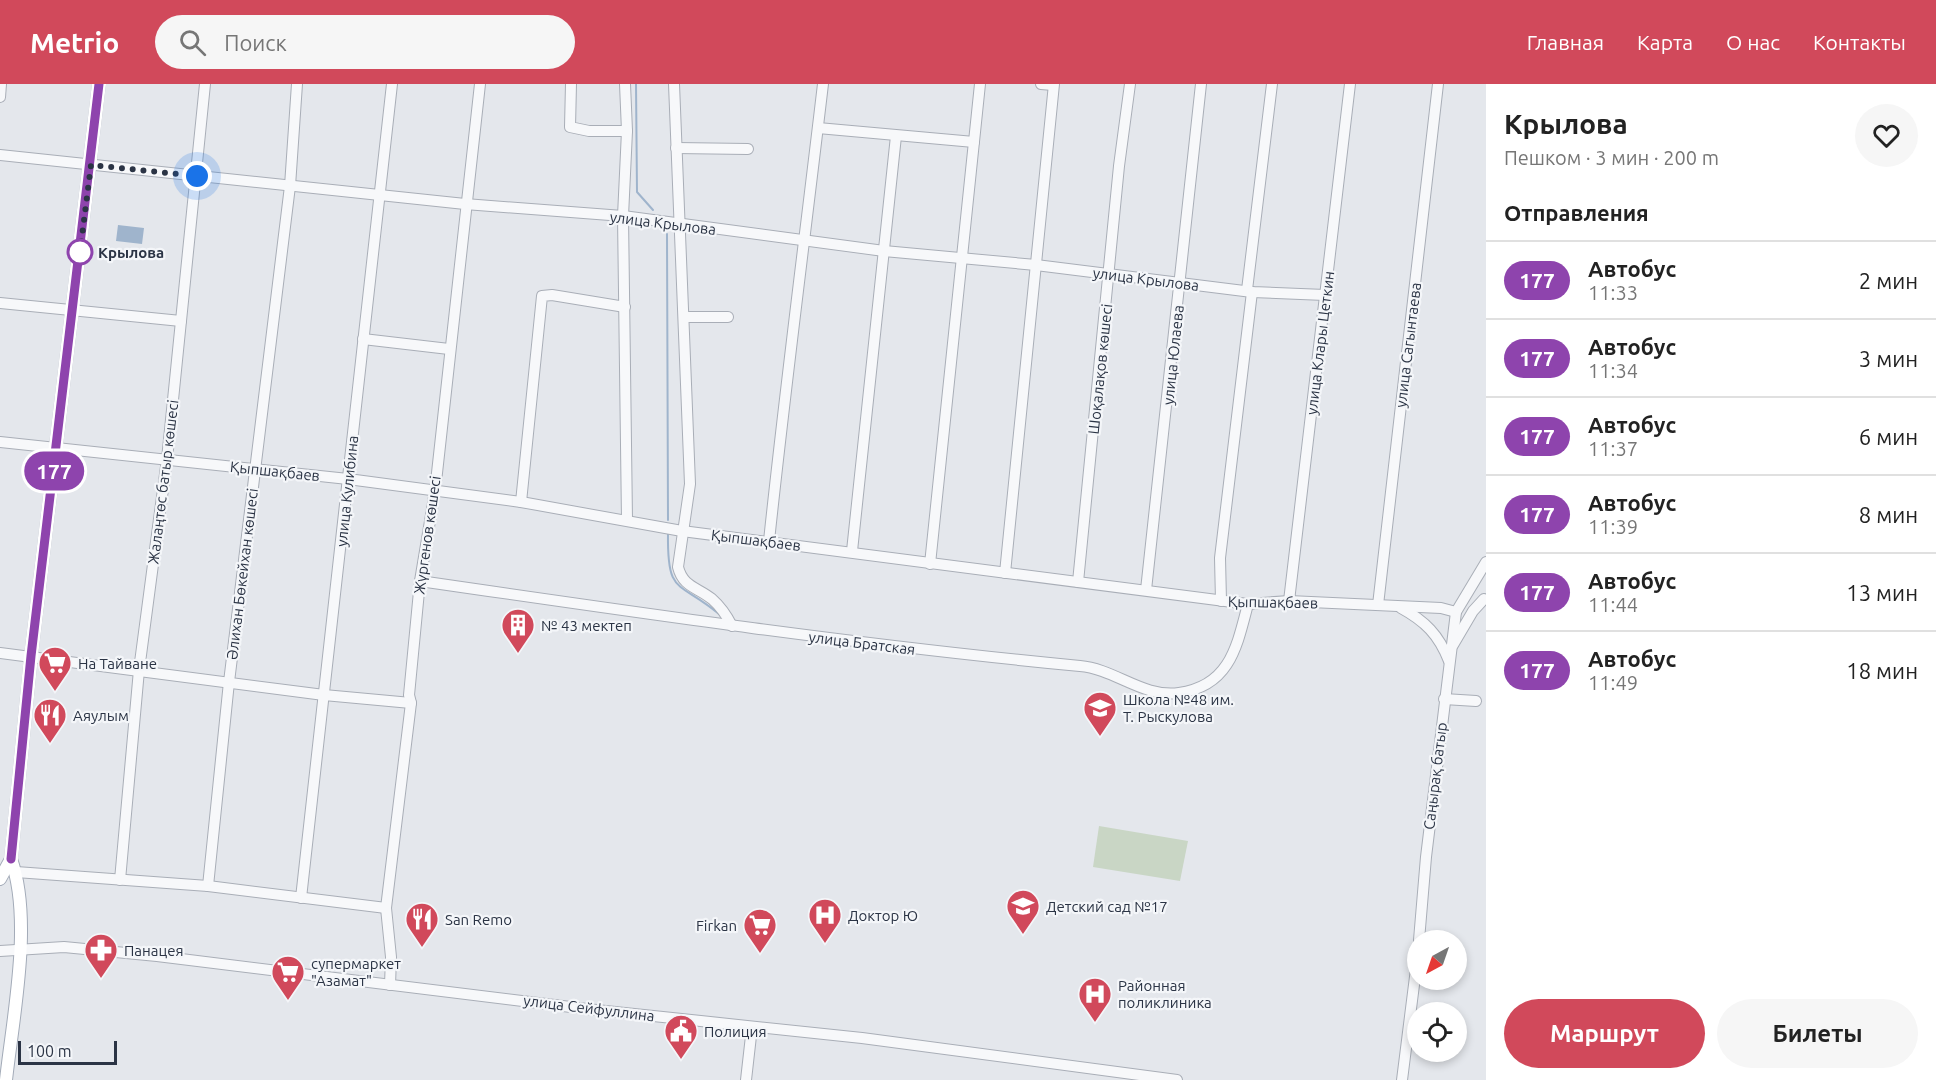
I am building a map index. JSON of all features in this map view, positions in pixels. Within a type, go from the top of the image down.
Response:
[{"type":"main road","points":[[6,1080],[21,950],[15,872],[11,859],[31,656],[99,84]]},
{"type":"main road","points":[[0,879],[11,859]]},
{"type":"street","points":[[0,97],[1,84]]},
{"type":"street","name":"Жалаңтөс батыр көшесі","points":[[120,880],[139,670],[167,459],[205,84]]},
{"type":"street","name":"Әлихан Бөкейхан көшесі","points":[[208,886],[229,682],[290,186],[297,84]]},
{"type":"street","name":"улица Кулибина","points":[[301,898],[392,84]]},
{"type":"street","name":"Жүргенов көшесі","points":[[390,985],[391,957],[386,908],[411,703],[408,695],[420,581],[435,491],[480,84]]},
{"type":"street","points":[[571,84],[570,127],[589,131],[627,131]]},
{"type":"street","points":[[625,84],[627,131],[623,216],[627,520]]},
{"type":"street","points":[[674,84],[690,484],[678,567],[681,578],[688,585],[711,598],[732,626]]},
{"type":"street","points":[[769,542],[794,309],[805,240],[823,84]]},
{"type":"street","points":[[930,564],[980,84]]},
{"type":"street","points":[[1005,573],[1054,85],[1041,84]]},
{"type":"street","name":"Шоқалақов көшесі","points":[[1078,582],[1119,165],[1130,84]]},
{"type":"street","name":"улица Юлаева","points":[[1146,590],[1201,84]]},
{"type":"street","points":[[1221,601],[1220,558],[1272,84]]},
{"type":"street","name":"улица Клары Цеткин","points":[[1289,601],[1350,84]]},
{"type":"street","name":"улица Сагынтаева","points":[[1378,605],[1438,84]]},
{"type":"street","points":[[818,128],[974,142]]},
{"type":"street","points":[[852,551],[896,136]]},
{"type":"street","points":[[676,148],[748,149]]},
{"type":"street","name":"улица Крылова","points":[[0,155],[465,204],[623,216],[884,251],[1035,265],[1250,291],[1325,295]]},
{"type":"street","points":[[521,502],[542,296],[552,295],[625,307]]},
{"type":"street","points":[[0,303],[181,321]]},
{"type":"street","points":[[684,317],[728,317]]},
{"type":"street","points":[[363,339],[449,349]]},
{"type":"street","name":"Қыпшақбаев","points":[[0,442],[348,479],[521,502],[682,531],[852,551],[930,564],[1221,601],[1248,604],[1289,601],[1378,605],[1456,612]]},
{"type":"street","points":[[1456,612],[1486,562]]},
{"type":"street","name":"улица Братская","points":[[420,581],[732,626],[926,651],[1093,667],[1138,688],[1178,693],[1198,688],[1215,680],[1236,652],[1248,604]]},
{"type":"street","points":[[1456,612],[1485,598]]},
{"type":"street","points":[[1453,646],[1473,611],[1485,598]]},
{"type":"street","points":[[1398,606],[1431,628],[1443,645],[1450,663]]},
{"type":"street","name":"Саңырақ батыр","points":[[1420,930],[1444,699],[1456,612]]},
{"type":"street","points":[[0,653],[411,703]]},
{"type":"street","points":[[1444,699],[1476,701]]},
{"type":"street","points":[[15,872],[208,886],[386,908]]},
{"type":"street","name":"улица Сейфуллина","points":[[0,951],[64,947],[916,1045],[1177,1080]]},
{"type":"street","points":[[1402,1080],[1413,990]]},
{"type":"street","points":[[746,1080],[752,1027]]},
{"type":"green space","points":[[1099,826],[1188,841],[1180,881],[1093,867]]},
{"type":"water","points":[[118,225],[144,228],[142,244],[116,241]]},
{"type":"waterway","points":[[636,84],[637,192],[653,210]]},
{"type":"waterway","points":[[667,234],[668,520]]},
{"type":"waterway","points":[[668,533],[668,553],[673,577],[685,590],[719,614]]},
{"type":"bus line","name":"177","points":[[11,859],[31,656],[99,84]]},
{"type":"place","name":"Крылова","points":[[80,252]]},
{"type":"place","name":"№ 43 мектеп","points":[[518,654]]},
{"type":"place","name":"На Тайване","points":[[55,692]]},
{"type":"place","name":"Школа №48 им. Т. Рыскулова","points":[[1100,737]]},
{"type":"place","name":"Аяулым","points":[[50,744]]},
{"type":"place","name":"Детский сад №17","points":[[1023,935]]},
{"type":"place","name":"Доктор Ю","points":[[825,944]]},
{"type":"place","name":"San Remo","points":[[422,948]]},
{"type":"place","name":"Firkan","points":[[760,954]]},
{"type":"place","name":"Панацея","points":[[101,979]]},
{"type":"place","name":"супермаркет \"Азамат\"","points":[[288,1001]]},
{"type":"place","name":"Районная поликлиника","points":[[1095,1023]]},
{"type":"place","name":"Полиция","points":[[681,1060]]},
{"type":"route","points":[[80,252],[91,165],[197,176]]}]
